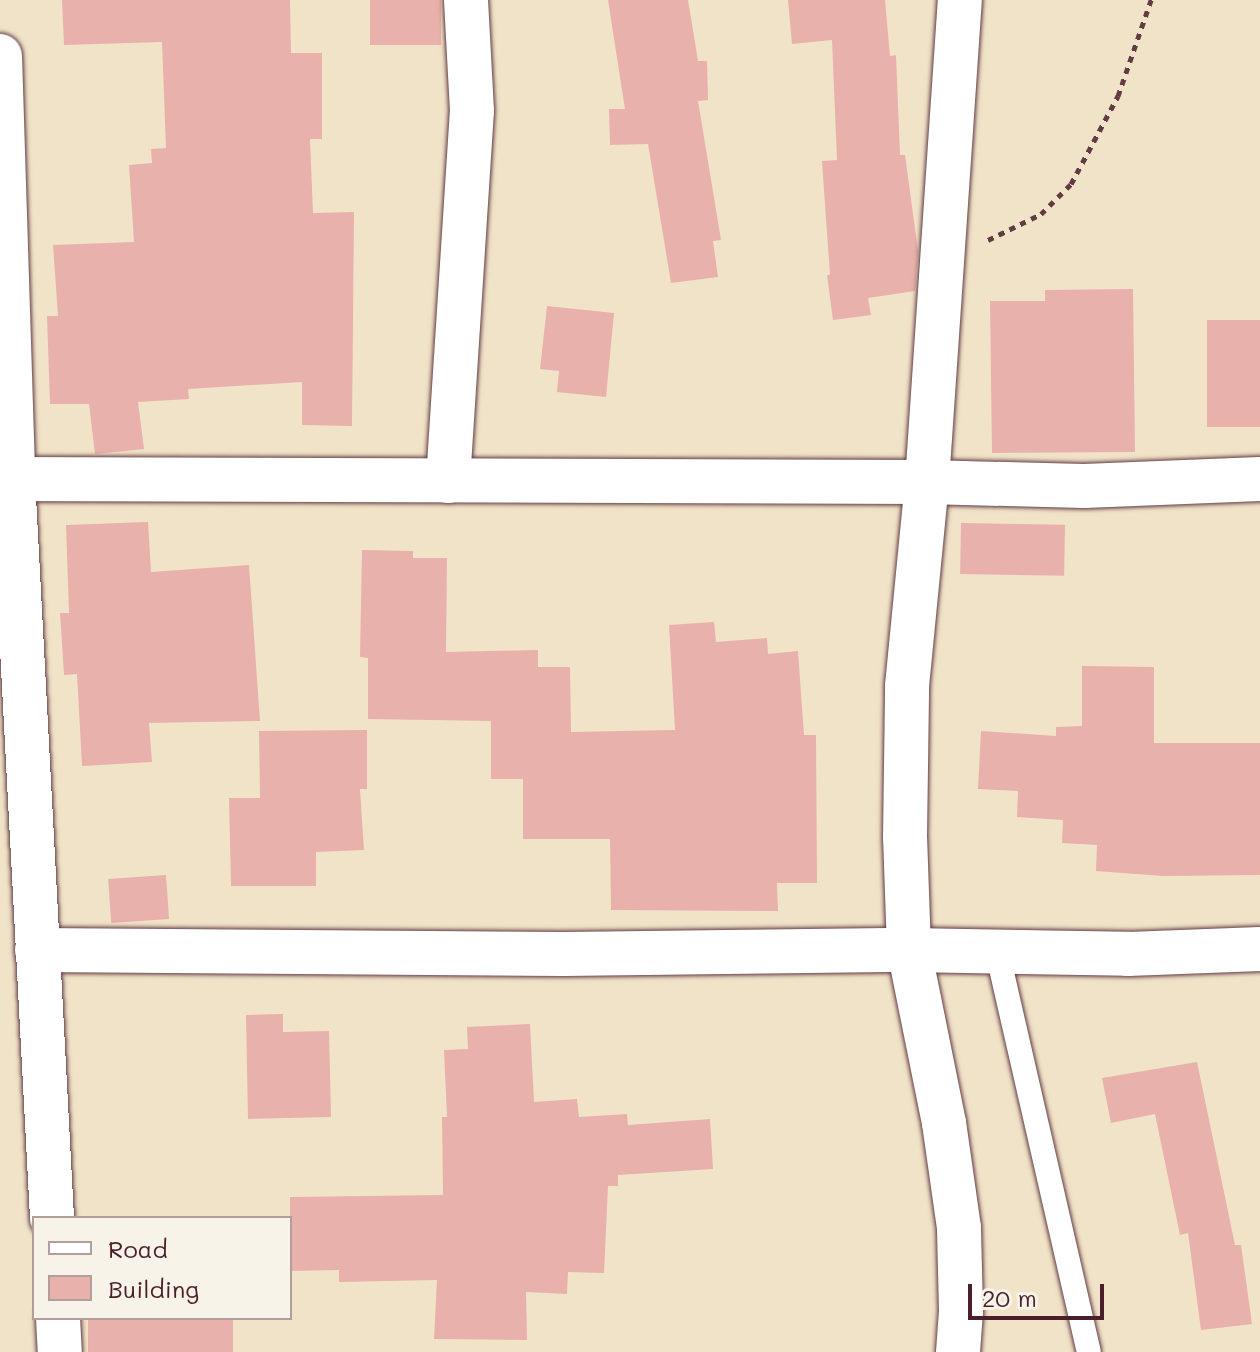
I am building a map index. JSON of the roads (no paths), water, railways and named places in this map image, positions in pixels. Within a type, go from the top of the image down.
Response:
[{"type":"street","points":[[448,481],[472,111],[466,0]]},
{"type":"street","points":[[958,1352],[961,1311],[959,1228],[944,1123],[909,950],[905,838],[907,686],[927,482],[960,0]]},
{"type":"street","points":[[0,56],[7,478],[52,1216]]},
{"type":"street","points":[[7,478],[927,482],[1084,486],[1260,479]]},
{"type":"street","points":[[37,950],[564,954],[909,950],[1128,954],[1260,949]]},
{"type":"street","points":[[58,1320],[60,1352]]},
{"type":"lane","points":[[997,951],[1089,1352]]}]
